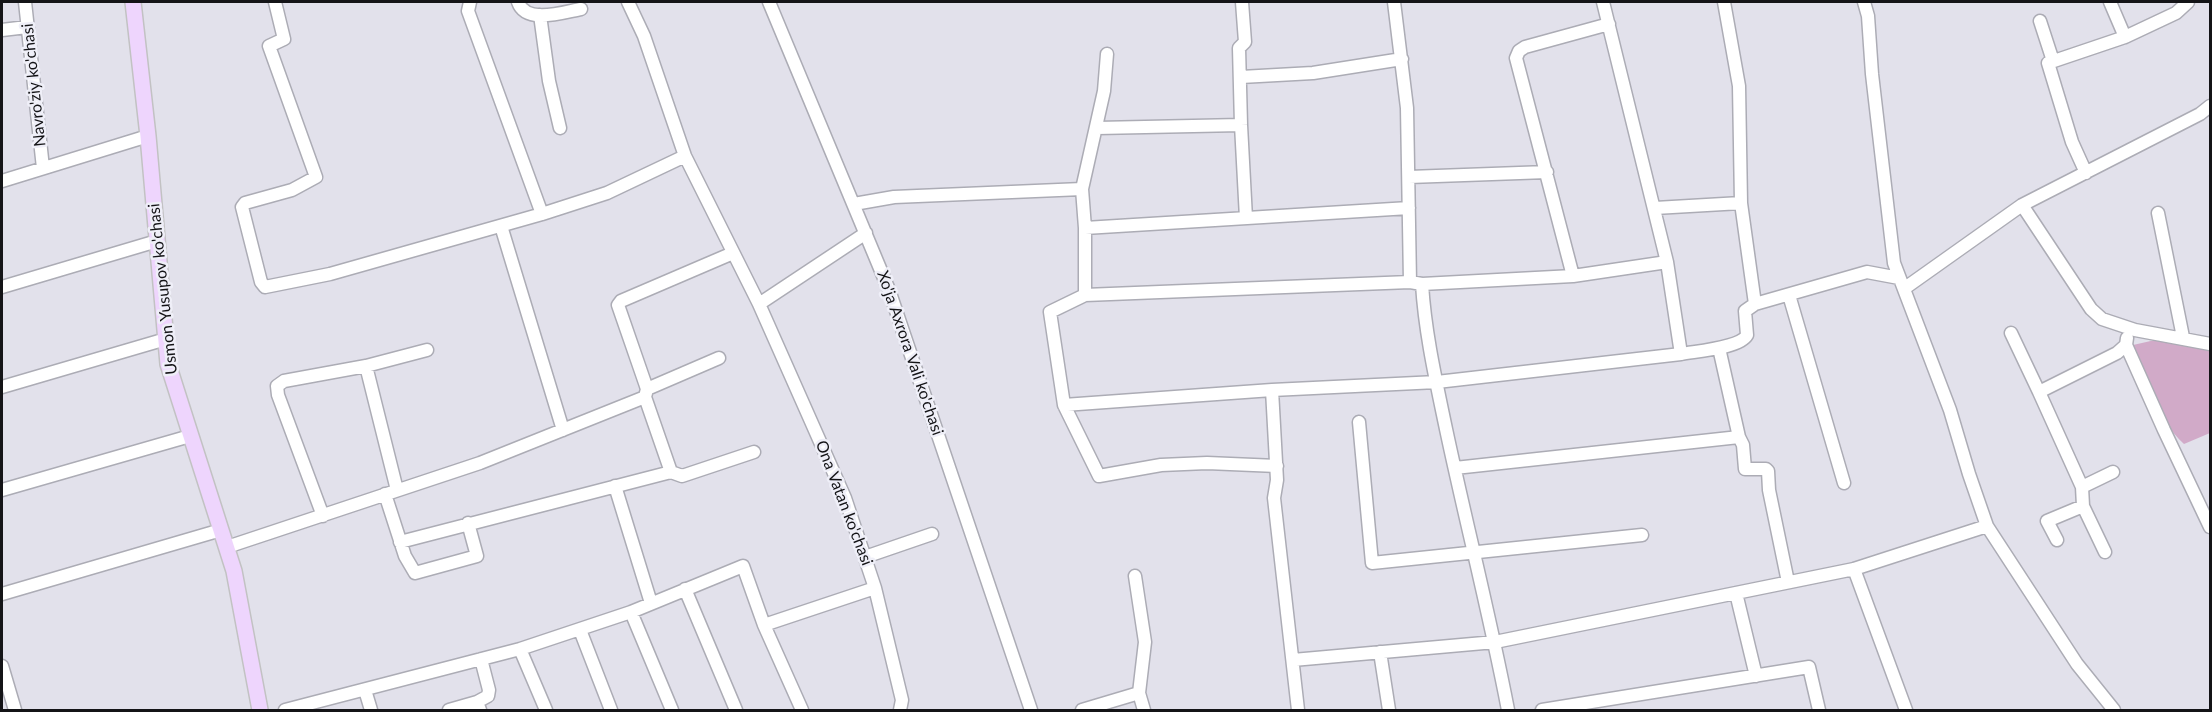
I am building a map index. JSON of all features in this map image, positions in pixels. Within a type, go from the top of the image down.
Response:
[{"type":"main road","name":"Usmon Yusupov ko'chasi","points":[[133,2],[148,136],[168,364],[234,571],[260,711]]},
{"type":"street","name":"Navro'ziy ko'chasi","points":[[25,2],[43,168]]},
{"type":"street","points":[[275,2],[284,39],[269,46],[316,177],[292,190],[245,203],[242,207],[261,282],[265,287],[330,274],[542,214],[607,193],[685,156]]},
{"type":"street","points":[[470,2],[468,11],[542,214]]},
{"type":"street","points":[[518,2],[520,7],[528,13],[540,15],[581,9]]},
{"type":"street","name":"Ona Vatan ko'chasi","points":[[628,2],[644,36],[685,156],[759,304],[845,498],[876,588],[902,700],[900,711]]},
{"type":"street","name":"Xo'ja Axrora Vali ko'chasi","points":[[769,2],[866,233],[899,318],[1031,711]]},
{"type":"street","points":[[1242,2],[1245,42],[1239,48],[1240,125],[1246,218]]},
{"type":"street","points":[[1394,2],[1407,108],[1409,208],[1416,283],[1423,304],[1437,382],[1473,554],[1495,642],[1508,711]]},
{"type":"street","points":[[1603,2],[1667,262],[1681,354]]},
{"type":"street","points":[[1724,2],[1739,86],[1741,202],[1755,304]]},
{"type":"street","points":[[1864,2],[1868,16],[1872,74],[1894,263],[1950,411],[1987,526],[2077,664],[2114,711]]},
{"type":"street","points":[[2110,2],[2125,38]]},
{"type":"street","points":[[2086,173],[2072,142],[2048,63],[2125,38],[2176,13],[2188,2]]},
{"type":"street","points":[[540,15],[549,81],[560,128]]},
{"type":"street","points":[[2040,21],[2053,61]]},
{"type":"street","points":[[1572,276],[1516,58],[1519,51],[1525,47],[1609,24]]},
{"type":"street","points":[[2,30],[27,27]]},
{"type":"street","points":[[1085,295],[1083,189],[1104,92],[1107,54]]},
{"type":"street","points":[[1240,77],[1313,73],[1402,59]]},
{"type":"street","points":[[1902,283],[2022,206],[2200,114],[2211,106]]},
{"type":"street","points":[[1097,128],[1240,125]]},
{"type":"street","points":[[2,181],[148,136]]},
{"type":"street","points":[[1409,177],[1547,172]]},
{"type":"street","points":[[854,204],[894,197],[1083,189]]},
{"type":"street","points":[[1655,208],[1741,202]]},
{"type":"street","points":[[2022,206],[2091,309],[2102,319],[2129,328],[2211,344]]},
{"type":"street","points":[[1084,228],[1409,208]]},
{"type":"street","points":[[2158,213],[2183,338]]},
{"type":"street","points":[[501,226],[563,430]]},
{"type":"street","points":[[759,304],[866,233]]},
{"type":"street","points":[[2,287],[157,241]]},
{"type":"street","points":[[671,472],[618,305],[621,301],[733,253]]},
{"type":"street","points":[[1276,466],[1207,463],[1161,465],[1099,476],[1064,405],[1050,312],[1085,295],[1572,276],[1667,262]]},
{"type":"street","points":[[1064,405],[1272,390],[1437,382],[1681,354],[1719,348],[1746,338],[1745,311],[1755,304],[1867,272],[1902,283]]},
{"type":"street","points":[[1789,295],[1844,483]]},
{"type":"street","points":[[2129,328],[2126,345],[2211,527]]},
{"type":"street","points":[[2011,333],[2082,487],[2083,506],[2105,552]]},
{"type":"street","points":[[2,387],[166,339]]},
{"type":"street","points":[[2039,393],[2117,353],[2126,345]]},
{"type":"street","points":[[1719,348],[1738,437],[1743,445],[1745,469],[1766,469],[1768,471],[1769,490],[1788,582]]},
{"type":"street","points":[[323,516],[278,395],[277,386],[284,381],[366,366],[427,350]]},
{"type":"street","points":[[227,547],[480,463],[563,430],[719,358]]},
{"type":"street","points":[[366,366],[400,542],[410,567],[415,573],[477,556],[468,523]]},
{"type":"street","points":[[1272,390],[1277,480],[1274,498],[1298,711]]},
{"type":"street","points":[[1359,422],[1372,563],[1642,535]]},
{"type":"street","points":[[2,490],[190,436]]},
{"type":"street","points":[[1455,468],[1738,437]]},
{"type":"street","points":[[400,542],[671,472],[682,476],[754,452]]},
{"type":"street","points":[[2082,487],[2113,472]]},
{"type":"street","points":[[615,486],[651,603]]},
{"type":"street","points":[[2057,540],[2047,521],[2083,506]]},
{"type":"street","points":[[1293,660],[1495,642],[1854,569],[1987,526]]},
{"type":"street","points":[[2,594],[221,530]]},
{"type":"street","points":[[865,557],[932,534]]},
{"type":"street","points":[[285,711],[520,649],[580,630],[631,612],[742,566],[764,626],[802,711]]},
{"type":"street","points":[[1854,569],[1905,711]]},
{"type":"street","points":[[1135,576],[1145,642],[1139,693],[1144,711]]},
{"type":"street","points":[[764,626],[876,588]]},
{"type":"street","points":[[685,589],[736,711]]},
{"type":"street","points":[[1736,593],[1756,676]]},
{"type":"street","points":[[631,612],[672,711]]},
{"type":"street","points":[[580,630],[611,711]]},
{"type":"street","points":[[520,649],[546,711]]},
{"type":"street","points":[[1380,652],[1389,711]]},
{"type":"street","points":[[449,711],[479,706],[488,696],[489,690],[481,659]]},
{"type":"street","points":[[2,666],[10,706]]},
{"type":"street","points":[[1542,711],[1809,667],[1819,711]]},
{"type":"street","points":[[365,690],[371,711]]},
{"type":"street","points":[[1082,711],[1139,693]]},
{"type":"shaded area","points":[[2164,338],[2210,349],[2210,433],[2184,444],[2166,423],[2152,398],[2133,345]]}]
